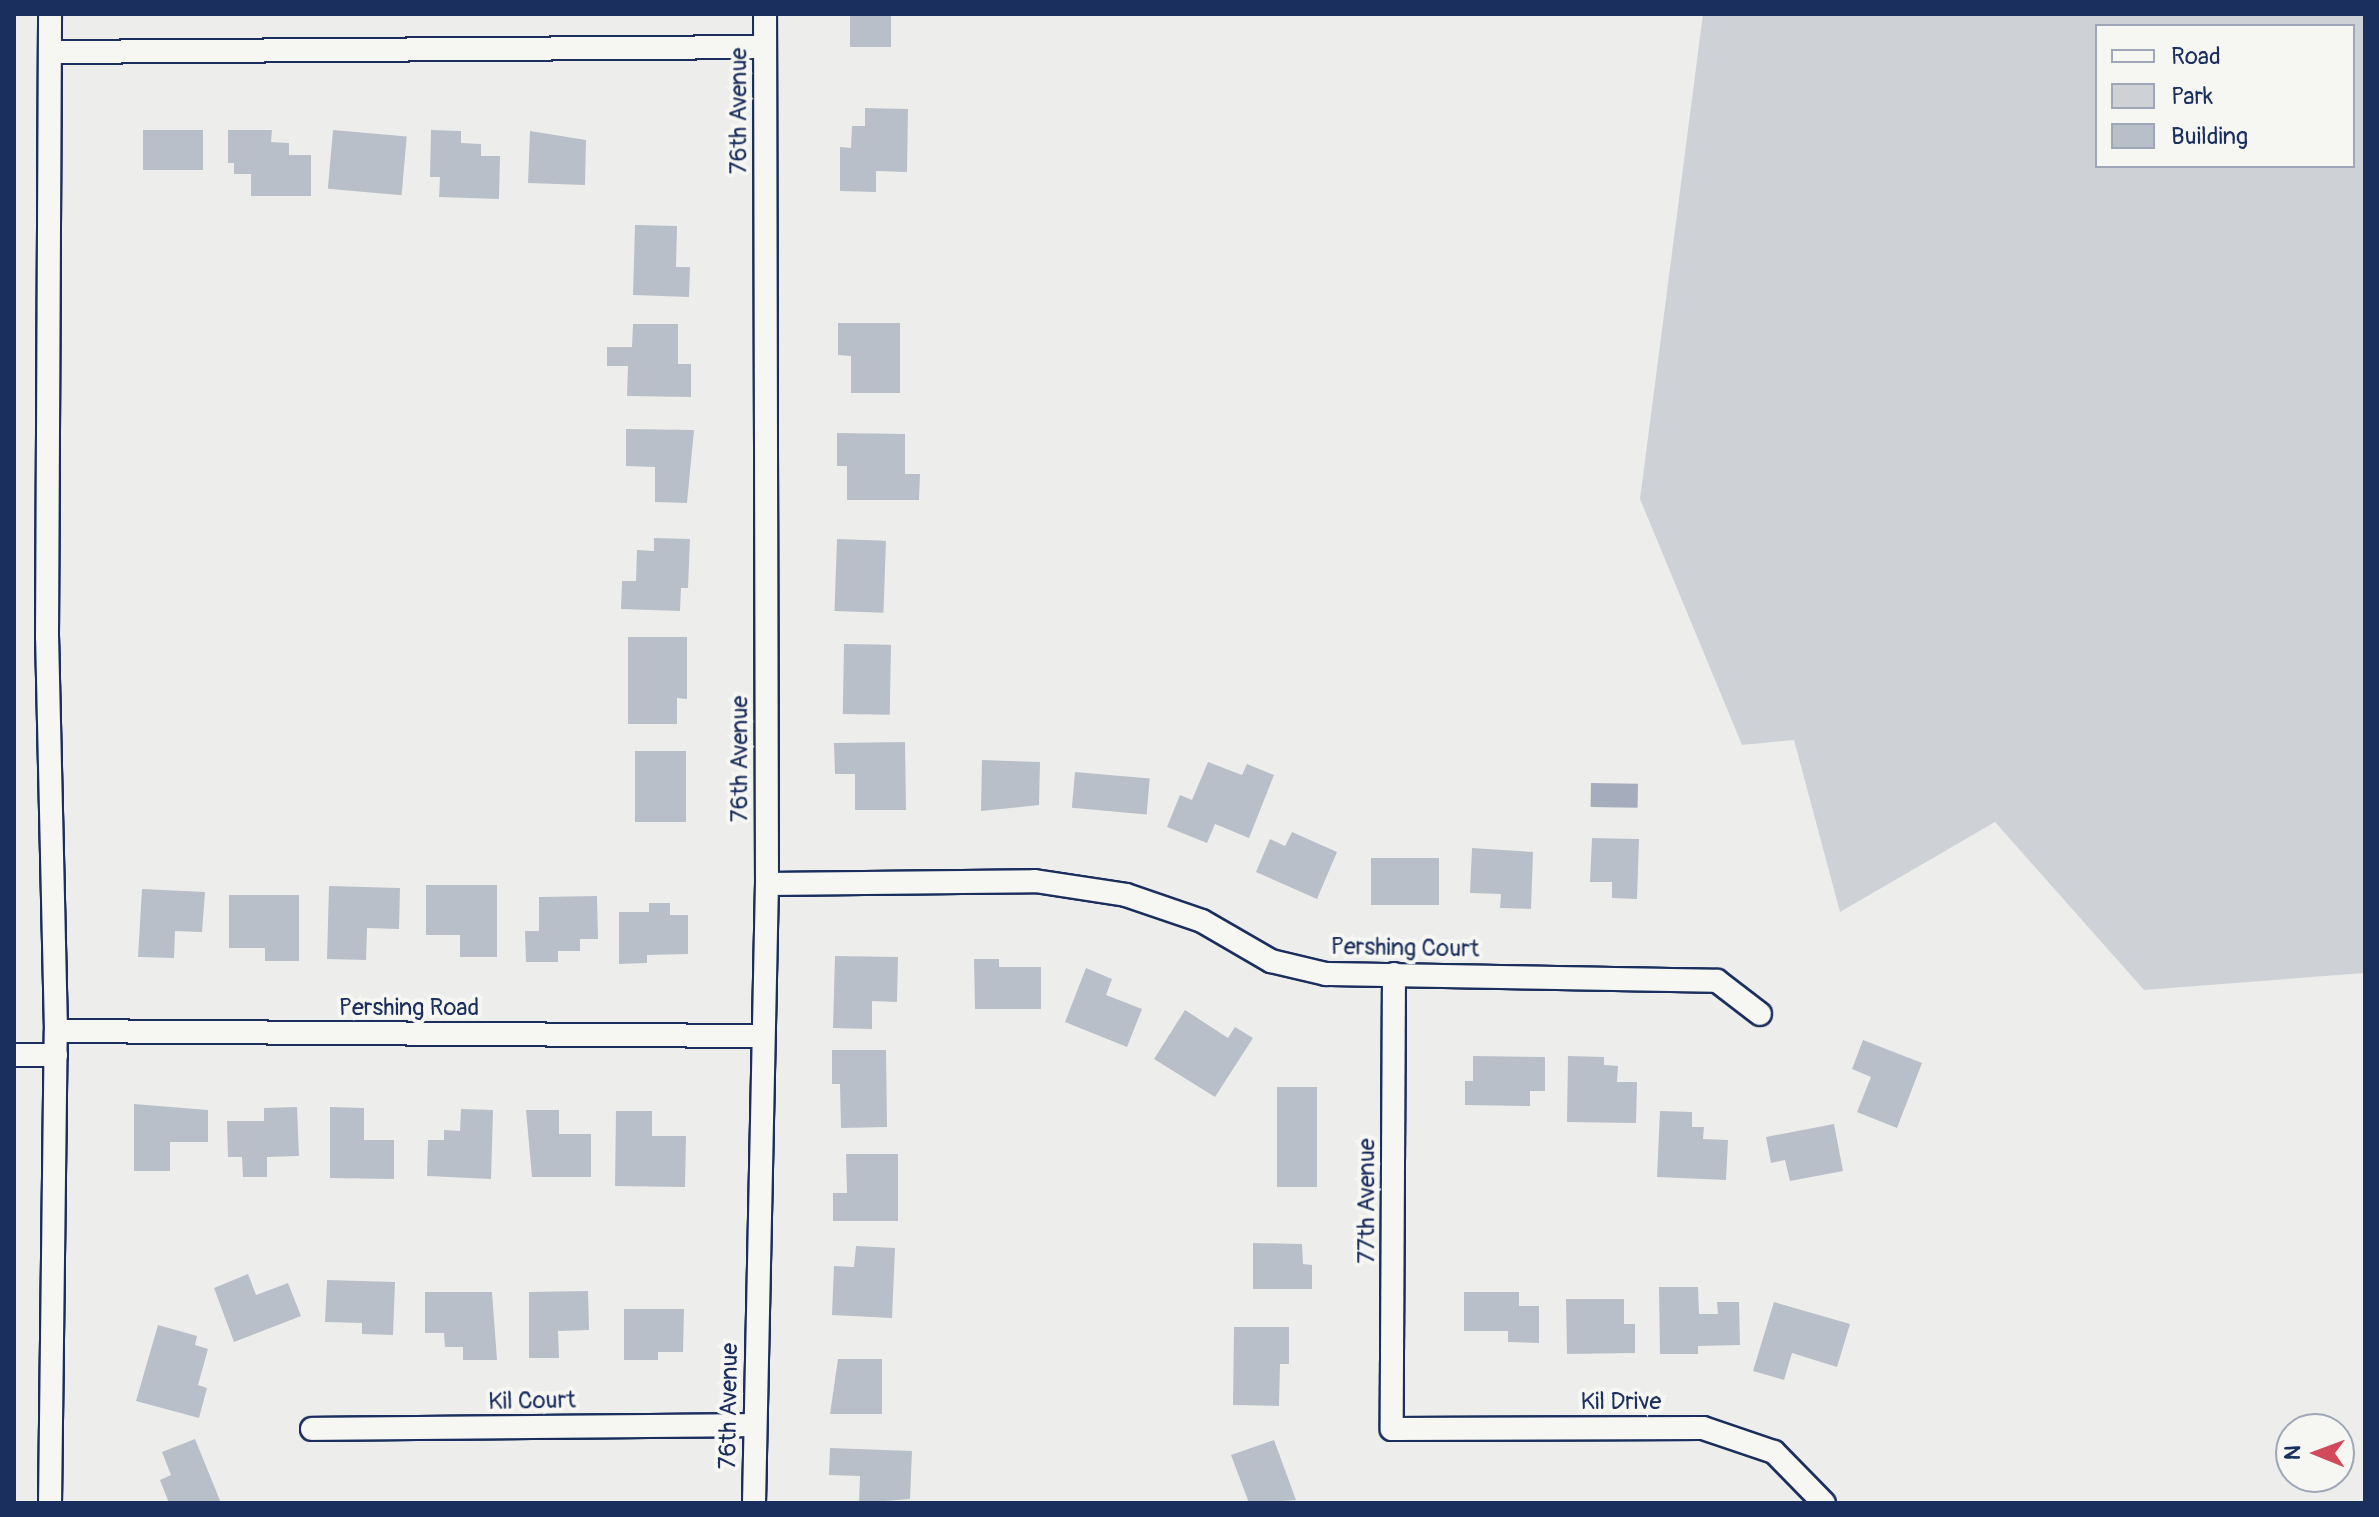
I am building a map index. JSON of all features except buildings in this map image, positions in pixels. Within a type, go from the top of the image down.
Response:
[{"type":"street","points":[[50,14],[47,637],[56,1031],[50,1503]]},
{"type":"street","name":"76th Avenue","points":[[754,1503],[761,1036],[767,884],[765,14]]},
{"type":"street","points":[[51,52],[765,47]]},
{"type":"street","name":"Pershing Court","points":[[767,884],[1035,881],[1126,895],[1202,921],[1271,961],[1326,974],[1717,981],[1760,1014]]},
{"type":"street","name":"77th Avenue","points":[[1392,1429],[1394,974]]},
{"type":"street","name":"Pershing Road","points":[[56,1031],[761,1036]]},
{"type":"street","points":[[14,1055],[56,1055]]},
{"type":"street","name":"Kil Court","points":[[312,1429],[754,1425]]},
{"type":"street","name":"Kil Drive","points":[[1392,1429],[1703,1428],[1774,1452],[1824,1503]]},
{"type":"green space","points":[[1703,14],[2365,14],[2365,973],[2144,990],[1995,822],[1840,912],[1794,740],[1742,745],[1640,499]]},
{"type":"water","points":[[1591,783],[1638,784],[1638,808],[1591,807]]}]
